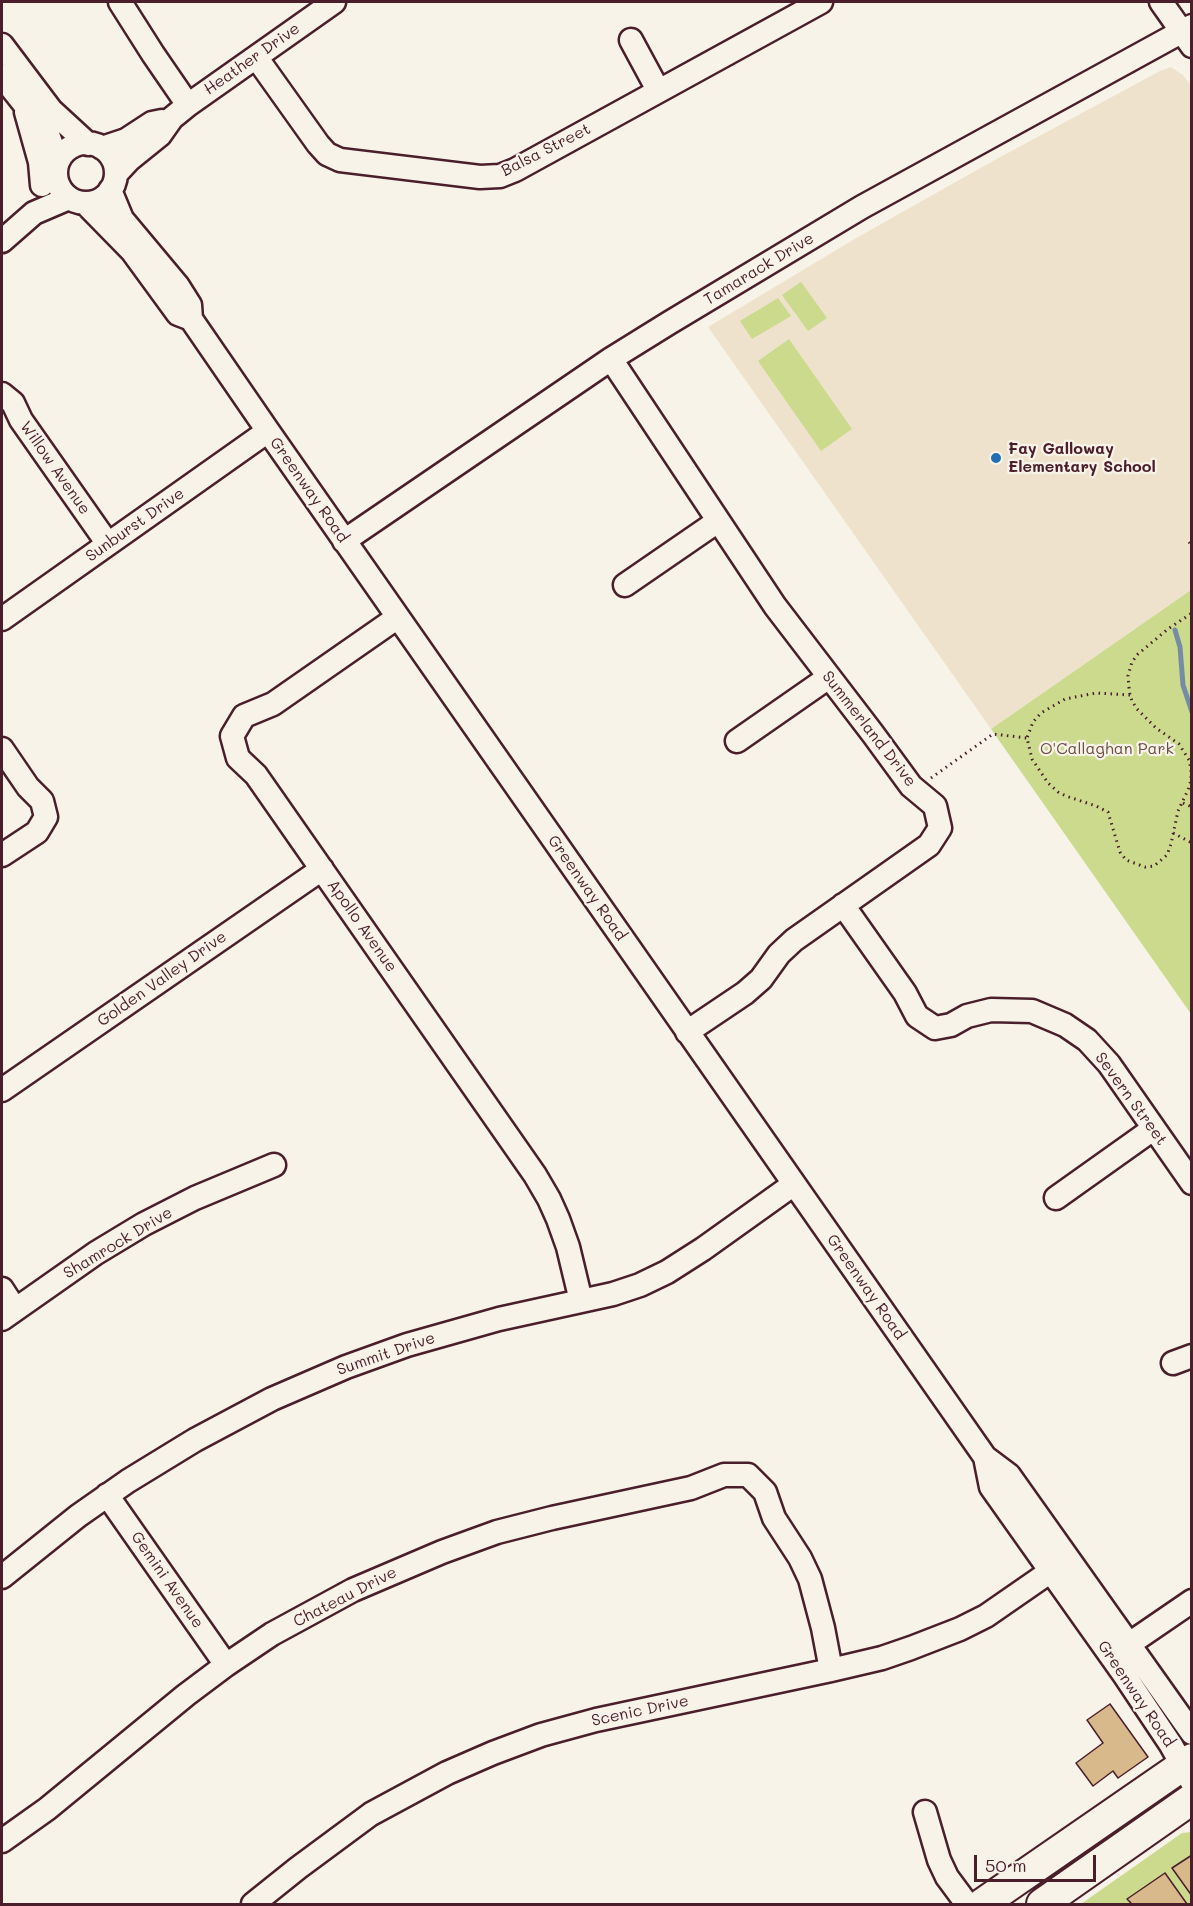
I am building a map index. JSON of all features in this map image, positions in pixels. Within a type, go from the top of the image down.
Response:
[{"type":"main road","points":[[982,1905],[1188,1768]]},
{"type":"main road","points":[[1042,1905],[1191,1799]]},
{"type":"street","points":[[120,2],[153,54],[180,112]]},
{"type":"street","name":"Heather Drive","points":[[113,182],[129,160],[160,135],[180,112],[334,2]]},
{"type":"street","name":"Balsa Street","points":[[256,57],[327,154],[340,160],[480,177],[500,176],[822,2]]},
{"type":"street","points":[[1161,2],[1188,34]]},
{"type":"street","name":"Tamarack Drive","points":[[344,541],[611,359],[862,207],[1188,34]]},
{"type":"street","points":[[630,40],[658,90]]},
{"type":"street","points":[[2,45],[51,110],[111,158],[113,182],[97,201],[77,200],[34,213],[2,241]]},
{"type":"street","points":[[2,76],[24,105],[40,162],[52,172],[60,188],[77,200]]},
{"type":"street","name":"Heather Drive","points":[[95,146],[126,140],[152,123],[180,112]]},
{"type":"street","points":[[2,221],[52,172],[67,150],[74,145],[95,146]]},
{"type":"street","name":"Greenway Road","points":[[113,182],[119,212],[127,225],[167,270],[178,286],[190,305],[191,319],[344,541],[985,1457],[1009,1475],[1120,1650],[1171,1745],[1188,1768]]},
{"type":"street","name":"Greenway Road","points":[[77,200],[129,248],[178,314],[191,319]]},
{"type":"street","name":"Summerland Drive","points":[[611,359],[775,606],[911,786],[935,806],[940,828],[928,845],[794,940],[779,954],[761,979],[745,993],[687,1032]]},
{"type":"street","name":"Willow Avenue","points":[[2,394],[13,403],[21,420],[108,544]]},
{"type":"street","name":"Sunburst Drive","points":[[2,618],[268,431]]},
{"type":"street","points":[[625,585],[718,521]]},
{"type":"street","name":"Apollo Avenue","points":[[398,617],[273,704],[244,717],[232,736],[238,758],[256,775],[540,1183],[549,1199],[568,1247],[581,1301]]},
{"type":"street","points":[[737,741],[829,677]]},
{"type":"street","points":[[2,749],[28,787],[42,801],[46,817],[37,832],[2,855]]},
{"type":"street","name":"Golden Valley Drive","points":[[2,1090],[322,869]]},
{"type":"street","name":"Severn Street","points":[[843,905],[905,993],[916,1016],[934,1028],[951,1025],[967,1016],[991,1010],[1032,1011],[1065,1025],[1087,1040],[1109,1064],[1191,1183]]},
{"type":"street","points":[[1056,1198],[1154,1129]]},
{"type":"street","name":"Shamrock Drive","points":[[8,1314],[96,1253],[144,1224],[204,1194],[274,1165]]},
{"type":"street","name":"Summit Drive","points":[[2,1577],[107,1495],[237,1416],[346,1367],[407,1345],[499,1319],[613,1294],[640,1285],[667,1272],[794,1184]]},
{"type":"street","points":[[2,1289],[8,1314]]},
{"type":"street","name":"Greenway Road","points":[[985,1457],[991,1487],[1051,1571],[1191,1733]]},
{"type":"street","name":"Chateau Drive","points":[[2,1841],[46,1809],[226,1665],[310,1612],[395,1571],[497,1532],[691,1488],[724,1475],[748,1475],[765,1492],[774,1518],[800,1558],[810,1579],[831,1670]]},
{"type":"street","name":"Gemini Avenue","points":[[107,1495],[226,1665]]},
{"type":"street","name":"Scenic Drive","points":[[253,1905],[279,1896],[371,1814],[447,1773],[493,1753],[541,1735],[596,1720],[882,1658],[936,1640],[960,1629],[1003,1605],[1051,1571]]},
{"type":"street","points":[[1120,1650],[1191,1601]]},
{"type":"street","points":[[924,1812],[939,1860],[947,1877],[967,1905]]},
{"type":"path","points":[[1131,695],[1096,693],[1065,699],[1041,713],[1033,722],[1027,738],[1032,759],[1048,783],[1066,796],[1108,812],[1120,852],[1126,860],[1145,867],[1154,866],[1167,855],[1174,822],[1191,780],[1191,769],[1189,760],[1179,744],[1137,709],[1131,695],[1128,676],[1132,662],[1138,654],[1191,613]]},
{"type":"path","points":[[931,778],[993,734],[1027,738]]},
{"type":"path","points":[[1182,802],[1191,807]]},
{"type":"path","points":[[1173,833],[1191,843]]},
{"type":"shaded area","name":"Fay Galloway Elementary School","points":[[1171,67],[1183,75],[1192,87],[1191,590],[991,729],[708,327],[858,237],[993,161]]},
{"type":"green space","points":[[801,282],[827,318],[808,331],[782,295]]},
{"type":"green space","points":[[778,298],[791,316],[752,339],[740,321]]},
{"type":"green space","points":[[789,339],[852,429],[821,451],[758,361]]},
{"type":"green space","name":"O'Callaghan Park","points":[[1191,590],[1191,1014],[991,729]]},
{"type":"green space","points":[[1191,1832],[1191,1904],[1081,1904],[1182,1833]]},
{"type":"building","points":[[1110,1704],[1148,1757],[1118,1778],[1113,1771],[1093,1786],[1076,1763],[1103,1743],[1087,1720]]},
{"type":"building","points":[[1192,1855],[1192,1896],[1172,1868]]},
{"type":"building","points":[[1165,1873],[1187,1904],[1129,1904],[1131,1903],[1127,1899]]},
{"type":"waterway","points":[[1175,630],[1180,647],[1183,685],[1192,712]]},
{"type":"place","name":"Fay Galloway Elementary School","points":[[996,458]]}]
